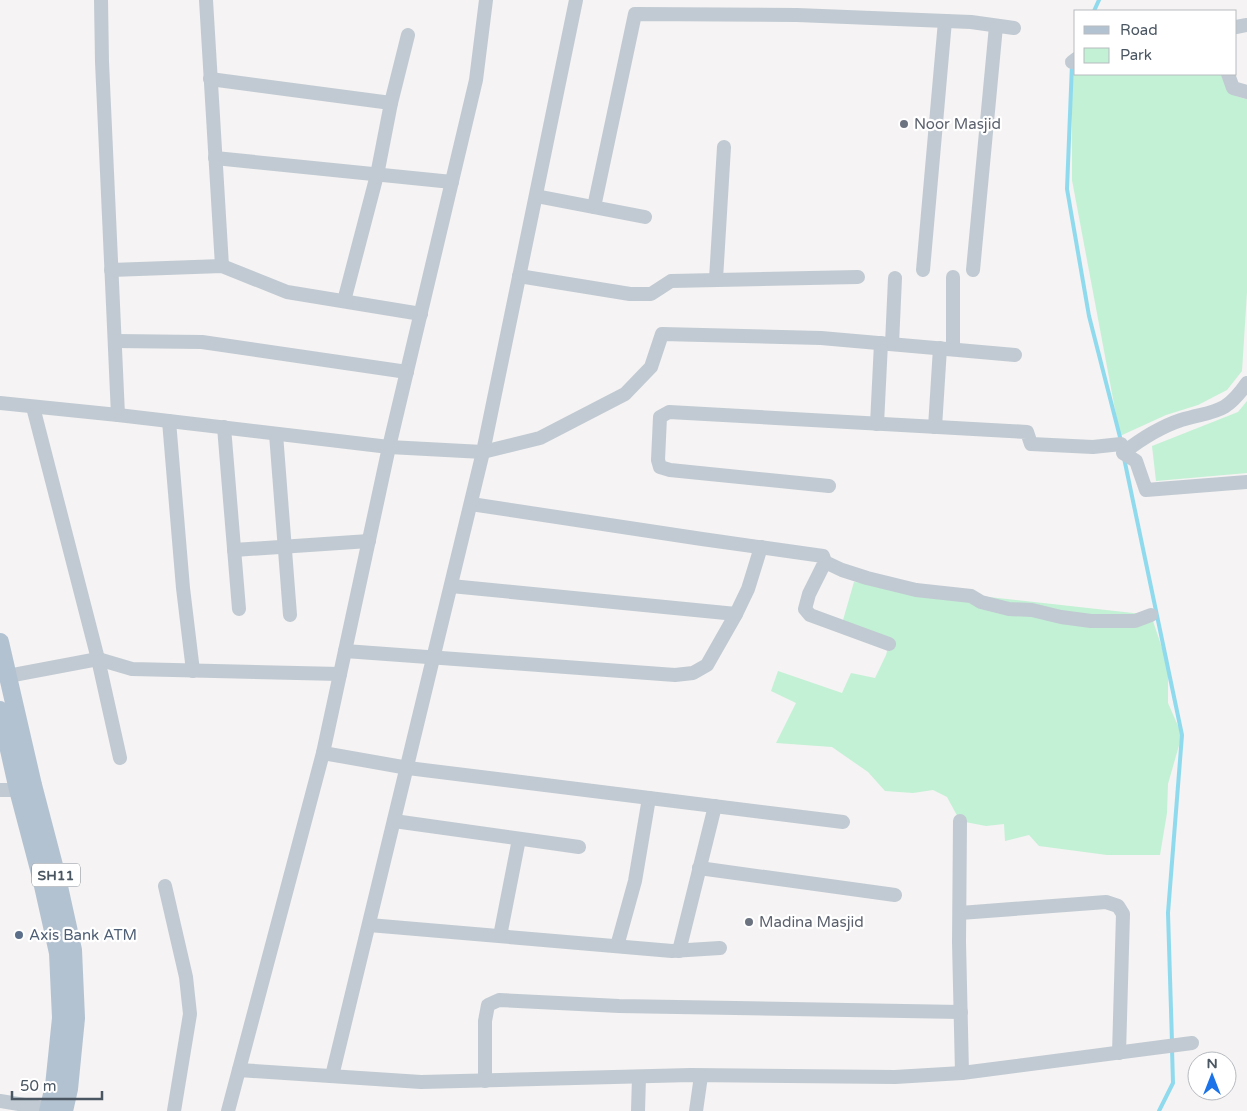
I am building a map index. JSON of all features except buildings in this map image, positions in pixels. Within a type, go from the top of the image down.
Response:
[{"type":"main road","name":"SH11","points":[[0,642],[73,950],[76,1018],[69,1089],[54,1110]]},
{"type":"main road","name":"SH11","points":[[0,710],[58,953],[60,1018],[54,1086],[54,1110]]},
{"type":"street","points":[[101,0],[102,72],[118,415]]},
{"type":"street","points":[[206,0],[222,266]]},
{"type":"street","points":[[228,1111],[323,753],[389,447],[476,80],[486,0]]},
{"type":"street","points":[[332,1076],[483,452],[576,0]]},
{"type":"street","points":[[594,207],[635,14],[797,15],[945,21],[1014,28]]},
{"type":"street","points":[[923,270],[945,21]]},
{"type":"street","points":[[973,270],[996,26]]},
{"type":"street","points":[[344,301],[377,175],[391,103],[408,35]]},
{"type":"street","points":[[1228,75],[1233,88],[1247,92]]},
{"type":"street","points":[[210,79],[391,103]]},
{"type":"street","points":[[716,279],[724,147]]},
{"type":"street","points":[[215,158],[452,182]]},
{"type":"street","points":[[536,196],[645,217]]},
{"type":"street","points":[[111,270],[222,266],[287,292],[421,314]]},
{"type":"street","points":[[520,276],[630,294],[651,294],[671,281],[858,277]]},
{"type":"street","points":[[935,427],[947,349],[954,277]]},
{"type":"street","points":[[877,424],[895,278]]},
{"type":"street","points":[[0,403],[389,447],[483,452],[540,438],[625,394],[651,367],[662,334],[821,338],[1015,355]]},
{"type":"street","points":[[115,341],[202,342],[407,372]]},
{"type":"street","points":[[1247,383],[1227,406],[1207,414],[1181,420],[1153,433],[1124,453],[1136,461],[1146,490],[1247,482]]},
{"type":"street","points":[[33,407],[98,659],[120,758]]},
{"type":"street","points":[[829,486],[670,470],[660,466],[658,460],[660,417],[669,412],[1027,432],[1031,444],[1093,447],[1121,444]]},
{"type":"street","points":[[169,421],[182,588],[193,671]]},
{"type":"street","points":[[224,428],[239,609]]},
{"type":"street","points":[[276,434],[290,615]]},
{"type":"street","points":[[471,504],[823,556],[825,562],[809,594],[805,609],[810,616],[889,644]]},
{"type":"street","points":[[234,550],[369,541]]},
{"type":"street","points":[[345,650],[675,675],[693,672],[707,665],[736,614],[748,588],[761,547]]},
{"type":"street","points":[[825,562],[867,578],[916,590],[971,596],[981,602],[1009,609],[1032,610],[1061,618],[1091,621],[1135,621],[1151,616]]},
{"type":"street","points":[[451,586],[736,614]]},
{"type":"street","points":[[8,676],[98,659],[132,669],[340,674]]},
{"type":"street","points":[[323,753],[408,768],[844,822]]},
{"type":"street","points":[[0,790],[18,790]]},
{"type":"street","points":[[617,946],[635,880],[649,798]]},
{"type":"street","points":[[679,951],[715,806]]},
{"type":"street","points":[[394,821],[579,847]]},
{"type":"street","points":[[960,821],[962,1074]]},
{"type":"street","points":[[500,936],[519,839]]},
{"type":"street","points":[[699,868],[895,895]]},
{"type":"street","points":[[165,886],[186,977],[190,1014],[174,1111]]},
{"type":"street","points":[[960,913],[1106,902],[1118,906],[1123,914],[1119,1053]]},
{"type":"street","points":[[369,924],[679,951],[720,948]]},
{"type":"street","points":[[484,1081],[485,1021],[488,1005],[499,1000],[619,1006],[961,1012]]},
{"type":"street","points":[[239,1070],[421,1082],[701,1076],[896,1077],[962,1074],[1192,1043]]},
{"type":"street","points":[[696,1111],[701,1076]]},
{"type":"street","points":[[638,1111],[639,1077]]},
{"type":"street","points":[[0,1101],[54,1110]]},
{"type":"green space","points":[[1074,60],[1074,75],[1221,75],[1225,84],[1233,94],[1247,99],[1247,292],[1242,371],[1227,390],[1198,405],[1166,415],[1120,436],[1072,180],[1072,62]]},
{"type":"green space","points":[[1247,401],[1247,473],[1156,481],[1152,446],[1238,412]]},
{"type":"green space","points":[[854,582],[1151,615],[1168,666],[1168,703],[1182,735],[1168,784],[1167,813],[1160,855],[1107,855],[1039,846],[1029,835],[1005,841],[1004,824],[986,826],[960,821],[947,797],[933,790],[913,793],[885,791],[868,772],[832,747],[776,743],[796,703],[771,691],[778,671],[842,693],[851,673],[875,678],[889,644],[841,627]]},
{"type":"waterway","points":[[1094,10],[1099,0]]},
{"type":"waterway","points":[[1072,64],[1067,189],[1089,316],[1121,441]]},
{"type":"waterway","points":[[1124,458],[1182,735],[1168,913],[1172,1042]]},
{"type":"waterway","points":[[1159,1111],[1173,1083],[1172,1049]]},
{"type":"place","name":"Noor Masjid","points":[[904,124]]},
{"type":"place","name":"Madina Masjid","points":[[749,922]]},
{"type":"place","name":"Axis Bank ATM","points":[[19,935]]}]
